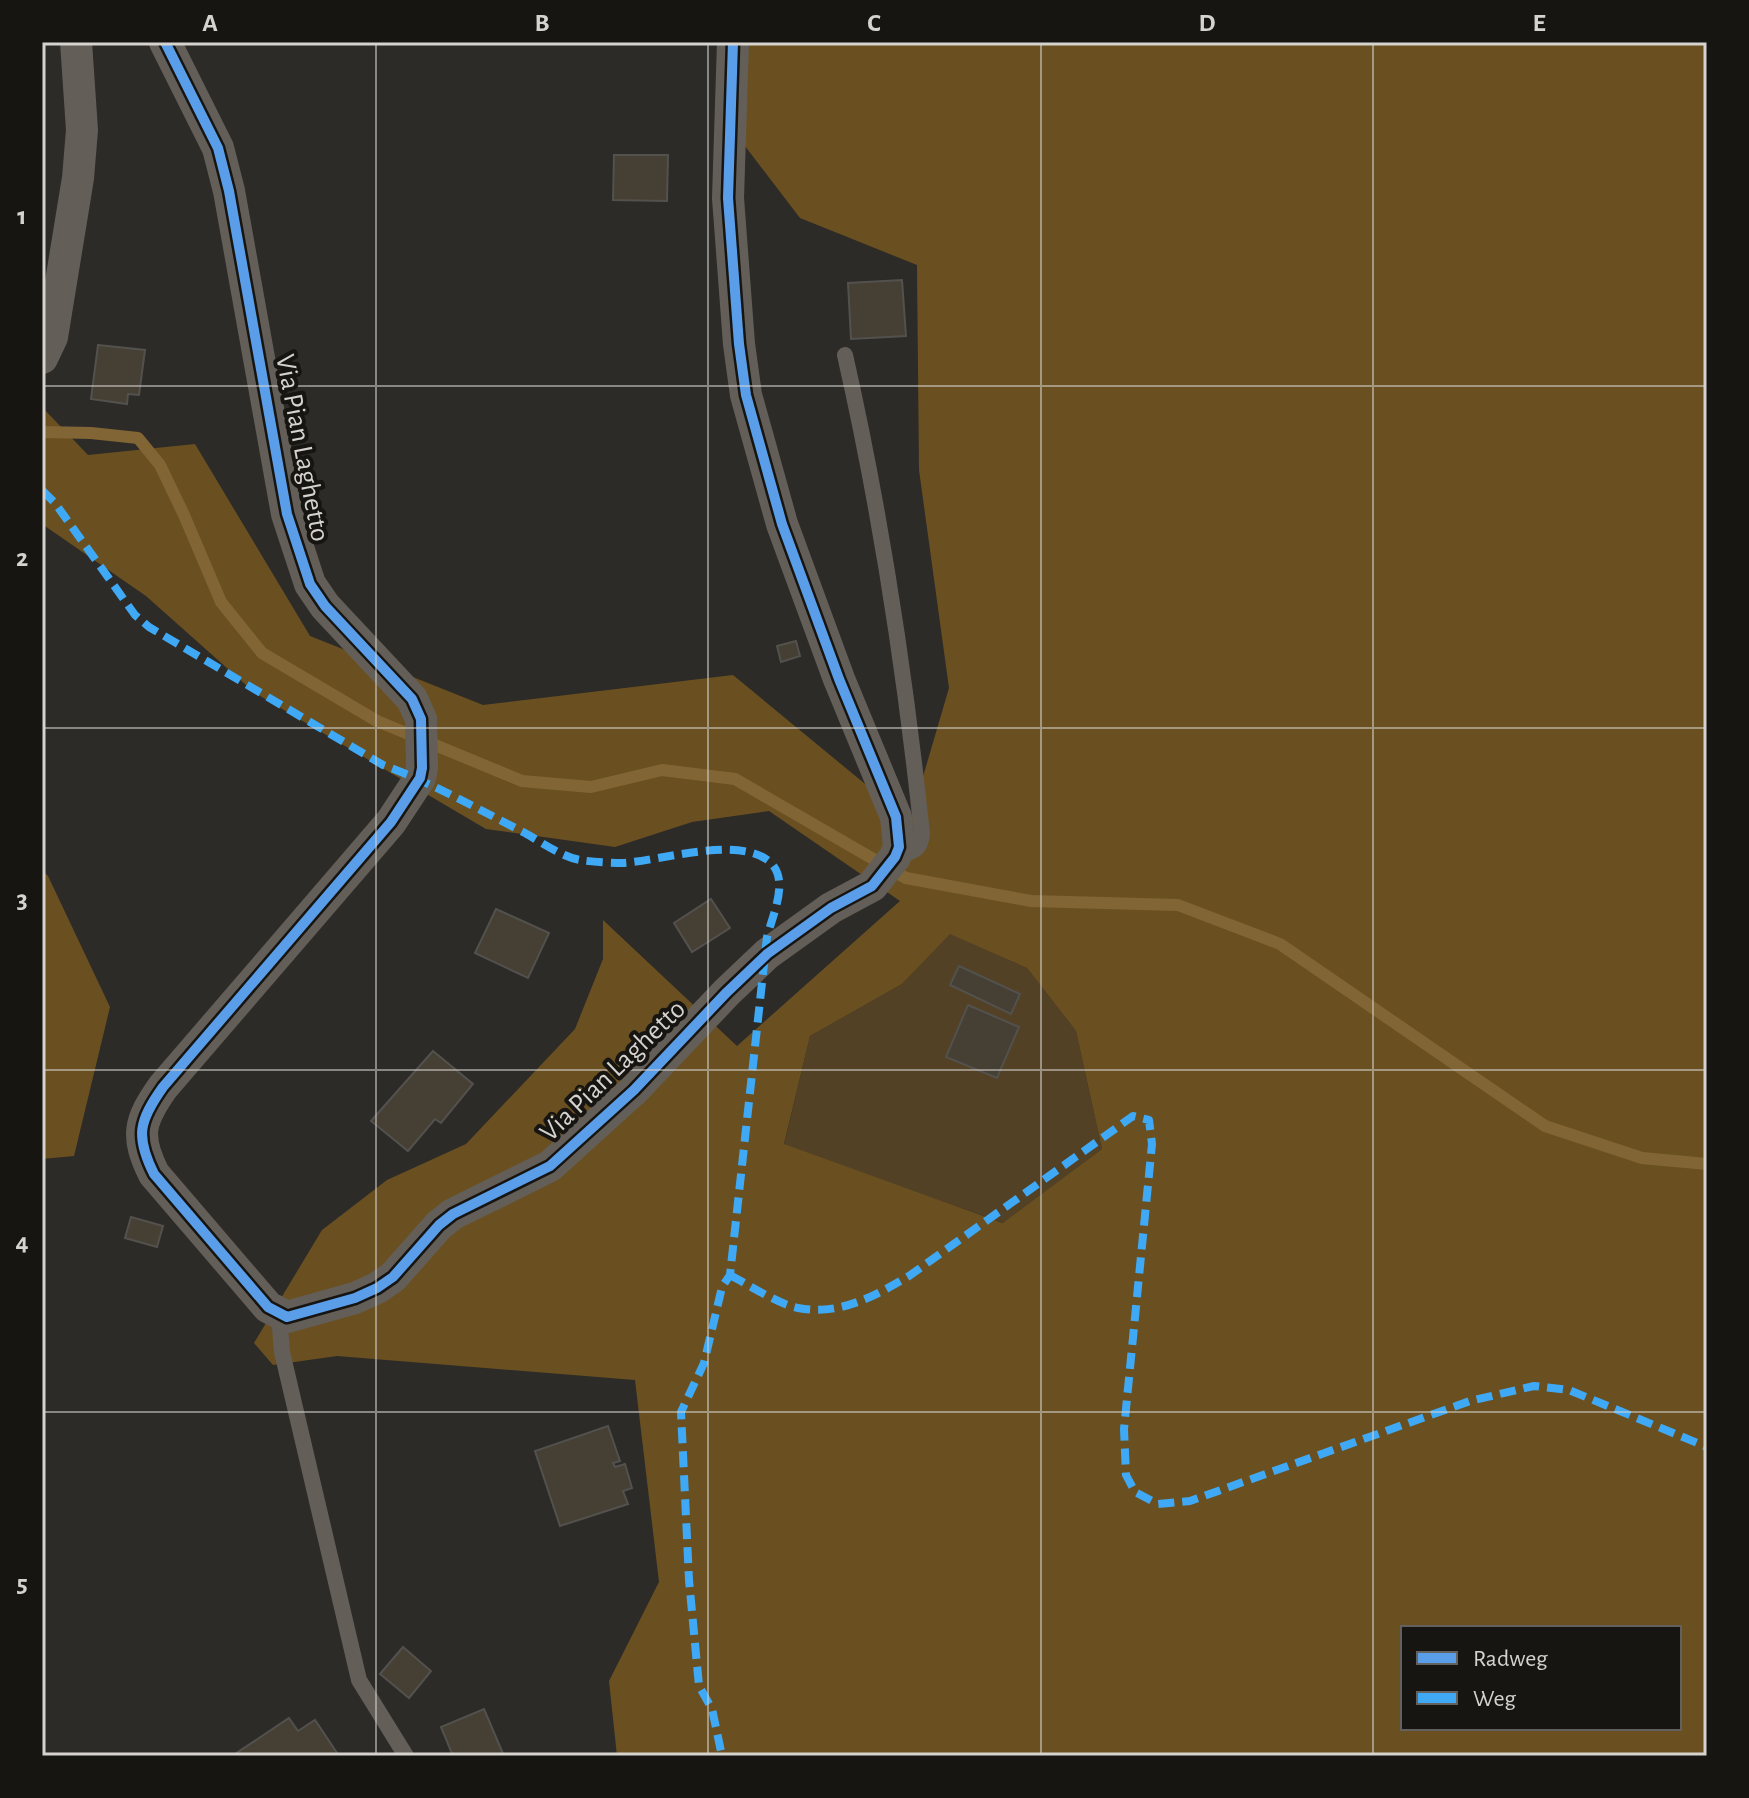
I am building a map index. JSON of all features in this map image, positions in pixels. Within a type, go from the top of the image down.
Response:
[{"type":"street","points":[[42,358],[52,337],[78,178],[82,130],[76,42]]},
{"type":"street","name":"Via Pian Laghetto","points":[[165,42],[218,148],[229,191],[287,514],[299,556],[310,584],[325,606],[412,699],[423,727],[420,778],[391,822],[163,1087],[147,1109],[142,1124],[144,1154],[154,1174],[268,1307],[279,1315],[298,1316],[377,1288],[393,1277],[439,1225],[453,1214],[550,1166],[634,1090],[767,954],[809,922],[872,886],[895,857]]},
{"type":"street","points":[[733,42],[728,198],[746,395],[801,580],[896,817],[900,834],[895,857]]},
{"type":"lane","points":[[845,355],[865,444],[902,656],[921,822],[921,845],[895,857]]},
{"type":"lane","points":[[279,1315],[282,1352],[359,1680],[406,1756]]},
{"type":"shaded area","points":[[722,42],[1707,42],[1707,1756],[617,1756],[609,1681],[659,1582],[635,1380],[337,1356],[273,1365],[254,1343],[322,1230],[387,1180],[466,1144],[575,1029],[603,959],[603,920],[737,1046],[900,901],[769,811],[692,822],[615,847],[486,829],[255,693],[146,596],[42,524],[42,407],[88,455],[195,444],[310,636],[483,705],[733,675],[910,821],[949,688],[919,470],[917,265],[800,218],[719,112]],"holes":[[[950,934],[1027,968],[1076,1031],[1102,1149],[1003,1223],[784,1144],[810,1036],[902,984]]]},
{"type":"shaded area","points":[[42,870],[48,876],[110,1007],[74,1156],[42,1159]]},
{"type":"shaded area","points":[[950,933],[1027,968],[1076,1031],[1102,1149],[1004,1223],[784,1145],[810,1036],[902,984]]},
{"type":"building","points":[[614,155],[668,155],[667,201],[613,200]]},
{"type":"building","points":[[902,280],[906,336],[851,339],[848,283]]},
{"type":"building","points":[[98,345],[145,350],[139,395],[128,394],[127,404],[91,399]]},
{"type":"building","points":[[796,641],[800,656],[781,662],[777,646]]},
{"type":"building","points":[[711,899],[730,928],[692,952],[674,923]]},
{"type":"building","points":[[496,909],[549,933],[528,978],[475,953]]},
{"type":"building","points":[[959,966],[1020,994],[1011,1014],[950,985]]},
{"type":"building","points":[[968,1005],[1019,1027],[997,1078],[946,1057]]},
{"type":"building","points":[[433,1051],[473,1084],[441,1123],[435,1119],[408,1151],[371,1121]]},
{"type":"building","points":[[131,1217],[163,1226],[157,1247],[125,1238]]},
{"type":"building","points":[[608,1426],[620,1461],[613,1463],[615,1467],[625,1464],[632,1488],[623,1491],[628,1504],[560,1526],[535,1451]]},
{"type":"building","points":[[403,1647],[431,1671],[409,1698],[380,1674]]},
{"type":"building","points":[[484,1709],[504,1756],[453,1756],[441,1727]]},
{"type":"building","points":[[289,1718],[298,1731],[315,1720],[337,1753],[332,1756],[232,1756]]},
{"type":"waterway","points":[[42,432],[138,438],[160,465],[221,602],[262,653],[377,721],[522,781],[591,787],[662,770],[735,779],[906,878],[1031,901],[1178,905],[1280,944],[1545,1126],[1642,1158],[1707,1164]]},
{"type":"marked path","points":[[42,490],[55,503],[135,615],[149,627],[383,765],[455,797],[573,858],[622,863],[734,850],[752,853],[774,866],[778,875],[778,895],[767,937],[730,1275],[722,1287],[704,1363],[681,1412],[689,1580],[699,1686],[712,1709],[722,1756]]},
{"type":"marked path","points":[[730,1275],[798,1308],[828,1309],[856,1302],[909,1276],[1133,1116],[1149,1120],[1152,1144],[1124,1429],[1126,1475],[1135,1492],[1158,1504],[1190,1501],[1470,1401],[1534,1386],[1569,1390],[1707,1447]]},
{"type":"cycle path","points":[[165,42],[218,148],[229,191],[287,514],[310,584],[325,606],[412,699],[421,719],[420,778],[391,822],[163,1087],[142,1129],[144,1149],[154,1174],[268,1307],[287,1317],[355,1298],[377,1288],[393,1277],[439,1225],[453,1214],[550,1166],[634,1090],[767,954],[831,908],[872,886],[895,857],[899,847],[896,817],[839,679],[782,524],[746,395],[728,198],[733,42]]}]
